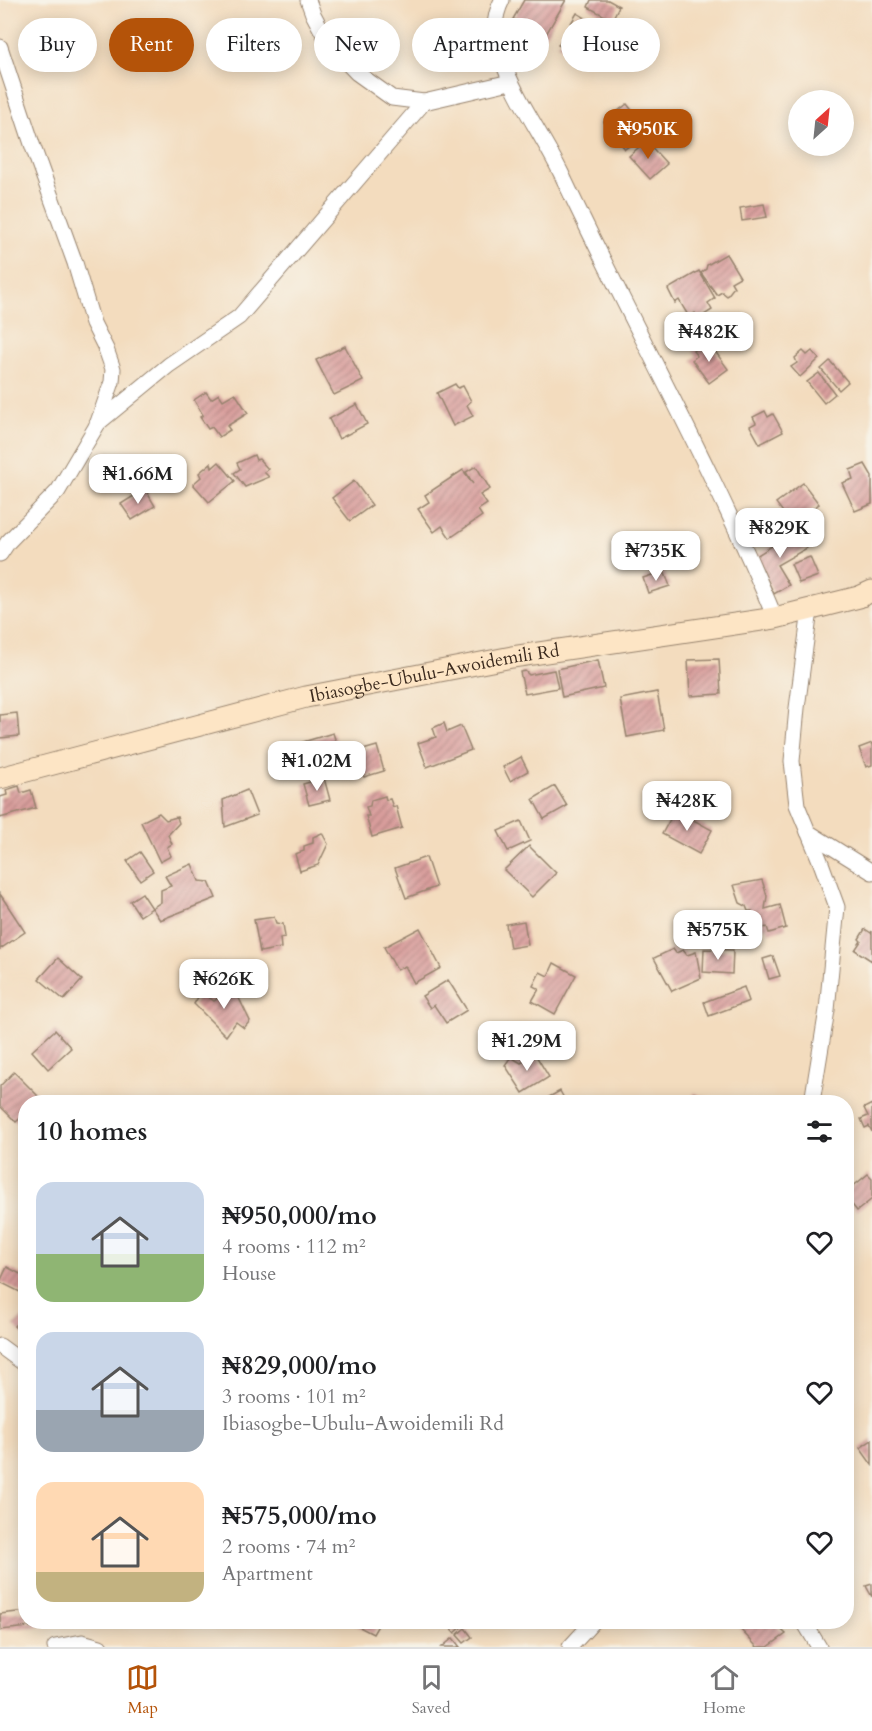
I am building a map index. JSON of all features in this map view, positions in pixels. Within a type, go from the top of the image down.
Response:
[{"type":"street","points":[[308,0],[329,44],[357,73],[392,98],[424,102],[510,82]]},
{"type":"street","points":[[502,0],[494,18],[494,33],[510,82],[558,167],[603,263],[660,369],[775,618]]},
{"type":"street","points":[[0,47],[75,262],[93,323],[113,369],[112,382],[97,425],[58,491],[0,554]]},
{"type":"street","points":[[97,425],[169,364],[239,317],[424,102]]},
{"type":"street","points":[[112,382],[115,393],[128,398]]},
{"type":"street","name":"Ibiasogbe-Ubulu-Awoidemili Rd","points":[[0,778],[306,697],[512,657],[775,618],[859,597],[872,591]]},
{"type":"street","points":[[810,610],[792,761],[797,805],[837,907],[827,1010],[813,1095]]},
{"type":"street","points":[[808,832],[872,872]]},
{"type":"street","points":[[0,1346],[18,1359]]},
{"type":"street","points":[[570,1647],[587,1629]]},
{"type":"street","points":[[808,1629],[819,1647]]},
{"type":"street","points":[[55,1647],[82,1642],[100,1647]]},
{"type":"building","points":[[524,0],[566,0],[549,29],[549,18],[514,18]]},
{"type":"building","points":[[591,0],[608,0],[619,6],[613,18],[608,18],[588,7]]},
{"type":"building","points":[[577,13],[585,18],[574,18]]},
{"type":"building","points":[[627,104],[648,131],[625,149],[604,122]]},
{"type":"building","points":[[646,141],[667,164],[650,179],[629,156]]},
{"type":"building","points":[[764,204],[767,217],[742,221],[740,208]]},
{"type":"building","points":[[726,254],[740,277],[731,282],[734,287],[727,296],[722,292],[717,295],[701,273],[707,265]]},
{"type":"building","points":[[699,271],[715,298],[708,303],[712,310],[698,319],[695,313],[689,317],[679,300],[675,303],[668,289]]},
{"type":"building","points":[[701,345],[705,352],[712,347],[728,369],[709,383],[692,360],[697,356],[693,351]]},
{"type":"building","points":[[345,346],[363,381],[334,395],[316,360]]},
{"type":"building","points":[[803,351],[807,355],[812,351],[819,359],[800,377],[791,367],[797,363],[795,358]]},
{"type":"building","points":[[830,361],[848,382],[839,390],[821,369]]},
{"type":"building","points":[[819,373],[835,394],[824,403],[807,382]]},
{"type":"building","points":[[455,384],[458,388],[463,386],[471,401],[467,405],[473,416],[453,426],[437,393]]},
{"type":"building","points":[[206,392],[211,399],[219,394],[223,400],[235,393],[248,413],[227,426],[230,430],[219,437],[212,427],[208,429],[200,417],[203,415],[194,400]]},
{"type":"building","points":[[357,404],[367,424],[339,439],[329,419]]},
{"type":"building","points":[[765,411],[768,417],[773,414],[783,432],[760,444],[750,426],[756,423],[753,417]]},
{"type":"building","points":[[254,455],[256,460],[259,459],[268,469],[264,472],[269,477],[245,487],[234,473],[240,469],[237,463]]},
{"type":"building","points":[[219,462],[235,481],[209,502],[193,484],[201,477],[199,473],[211,463],[212,468]]},
{"type":"building","points":[[865,464],[872,476],[872,504],[855,511],[842,483],[853,479],[850,470]]},
{"type":"building","points":[[476,466],[490,489],[480,495],[487,504],[478,510],[482,516],[450,538],[442,526],[434,532],[418,509],[429,502],[425,495],[463,470],[473,484],[466,472]]},
{"type":"building","points":[[354,481],[372,505],[350,521],[332,498]]},
{"type":"building","points":[[803,483],[819,504],[792,524],[776,503]]},
{"type":"building","points":[[145,489],[155,506],[132,520],[121,504]]},
{"type":"building","points":[[797,530],[807,548],[777,565],[789,585],[774,594],[756,556]]},
{"type":"building","points":[[810,557],[818,576],[799,583],[791,564]]},
{"type":"building","points":[[664,571],[670,586],[648,593],[643,578]]},
{"type":"building","points":[[719,659],[721,694],[690,696],[688,660]]},
{"type":"building","points":[[598,660],[604,688],[562,697],[557,669]]},
{"type":"building","points":[[554,670],[558,688],[525,694],[520,672],[525,671],[529,675]]},
{"type":"building","points":[[657,692],[664,730],[627,737],[620,699]]},
{"type":"building","points":[[17,713],[19,736],[0,738],[0,715]]},
{"type":"building","points":[[444,723],[447,732],[461,726],[471,750],[427,767],[418,743],[436,737],[433,728]]},
{"type":"building","points":[[333,733],[344,766],[303,778],[293,745]]},
{"type":"building","points":[[872,743],[872,765],[866,767],[859,748]]},
{"type":"building","points":[[377,746],[384,771],[364,777],[356,752]]},
{"type":"building","points":[[521,757],[528,771],[510,781],[503,767]]},
{"type":"building","points":[[324,778],[330,800],[309,805],[303,784]]},
{"type":"building","points":[[19,786],[21,793],[31,790],[36,808],[0,818],[0,797],[7,795],[6,790]]},
{"type":"building","points":[[555,786],[567,806],[544,819],[533,799]]},
{"type":"building","points":[[247,790],[257,815],[225,827],[223,800]]},
{"type":"building","points":[[385,796],[386,800],[390,799],[393,807],[396,806],[402,828],[372,837],[366,807],[370,806],[371,800]]},
{"type":"building","points":[[675,810],[712,830],[699,854],[662,834]]},
{"type":"building","points":[[159,813],[166,820],[177,817],[179,823],[168,835],[172,844],[167,847],[171,856],[160,862],[141,822]]},
{"type":"building","points":[[521,821],[530,841],[508,851],[498,831]]},
{"type":"building","points":[[322,833],[328,844],[318,865],[300,871],[295,854],[304,851],[304,846],[313,843],[313,837]]},
{"type":"building","points":[[529,846],[556,873],[532,897],[504,870]]},
{"type":"building","points":[[140,852],[153,871],[140,880],[127,861]]},
{"type":"building","points":[[426,857],[436,887],[406,898],[395,868]]},
{"type":"building","points":[[192,864],[199,881],[209,882],[216,898],[160,920],[152,908],[161,902],[161,890],[171,886],[165,876]]},
{"type":"building","points":[[762,880],[767,896],[765,909],[780,905],[786,928],[769,933],[767,927],[753,930],[750,921],[754,920],[752,911],[748,911],[746,906],[740,903],[734,885]]},
{"type":"building","points":[[142,893],[152,908],[140,916],[130,901]]},
{"type":"building","points":[[0,894],[25,932],[0,949]]},
{"type":"building","points":[[274,917],[276,923],[283,924],[285,937],[280,938],[281,948],[260,952],[254,920]]},
{"type":"building","points":[[524,921],[528,945],[510,948],[506,924]]},
{"type":"building","points":[[420,928],[441,968],[414,983],[405,966],[397,970],[384,947]]},
{"type":"building","points":[[865,929],[871,933],[872,931],[872,961],[855,950]]},
{"type":"building","points":[[673,949],[676,953],[683,950],[687,955],[696,952],[701,978],[672,991],[654,958]]},
{"type":"building","points":[[704,949],[733,950],[732,974],[703,972]]},
{"type":"building","points":[[773,956],[780,976],[769,979],[763,959]]},
{"type":"building","points":[[58,958],[82,980],[64,1000],[39,979]]},
{"type":"building","points":[[554,963],[576,975],[555,1014],[532,1001],[539,989],[533,986],[540,972],[548,976]]},
{"type":"building","points":[[448,980],[467,1010],[446,1023],[434,1005],[430,1008],[422,996]]},
{"type":"building","points":[[233,986],[250,1021],[244,1028],[236,1022],[226,1036],[194,1004],[201,992],[214,1001]]},
{"type":"building","points":[[744,987],[749,1001],[709,1016],[704,1002]]},
{"type":"building","points":[[55,1030],[71,1048],[48,1069],[32,1051]]},
{"type":"building","points":[[535,1054],[549,1077],[523,1093],[505,1065],[511,1057],[521,1063]]},
{"type":"building","points":[[14,1072],[37,1095],[18,1095],[18,1120],[16,1122],[0,1106],[0,1086]]},
{"type":"building","points":[[872,1104],[872,1132],[869,1126],[865,1128],[861,1119],[868,1116],[864,1108]]},
{"type":"building","points":[[868,1174],[872,1178],[872,1199],[857,1211],[854,1207],[854,1185]]},
{"type":"building","points":[[7,1267],[18,1273],[18,1291],[0,1282]]},
{"type":"building","points":[[872,1440],[872,1465],[860,1448]]},
{"type":"building","points":[[872,1584],[872,1597],[866,1586]]},
{"type":"building","points":[[18,1612],[18,1628],[1,1630],[0,1614]]},
{"type":"building","points":[[363,1629],[376,1629],[373,1634]]},
{"type":"building","points":[[466,1629],[472,1637],[464,1643],[457,1635]]},
{"type":"building","points":[[740,1629],[781,1629],[786,1634],[768,1647],[757,1647]]},
{"type":"building","points":[[453,1638],[460,1647],[442,1647]]}]
